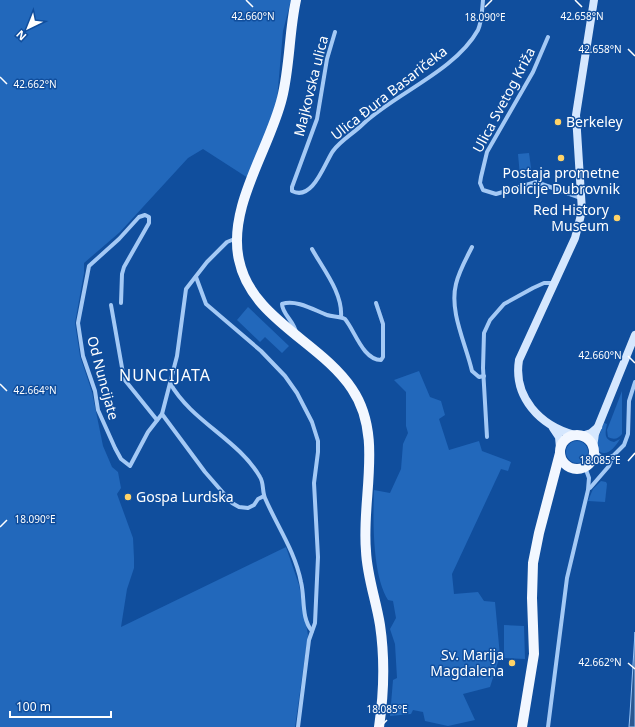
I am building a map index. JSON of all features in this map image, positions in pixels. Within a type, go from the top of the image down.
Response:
[{"type":"main road","points":[[296,0],[282,96],[271,134],[251,180],[242,209],[237,238],[238,259],[247,282],[262,303],[342,376],[352,388],[365,416],[369,459],[365,524],[366,554],[380,622],[383,655],[383,695],[379,727]]},
{"type":"main road","points":[[522,727],[534,654],[532,598],[533,563],[551,488],[560,451],[566,440],[578,436],[591,442],[594,455],[587,465],[572,468],[563,472],[551,488]]},
{"type":"main road","points":[[560,451],[564,462],[572,468]]},
{"type":"street","name":"Ulica Đura Basaričeka","points":[[292,191],[299,193],[307,191],[323,171],[334,150],[369,119],[451,59],[471,39],[481,21],[484,0]]},
{"type":"street","points":[[560,451],[559,437],[551,426],[528,403],[520,384],[518,368],[519,360],[555,283],[579,224],[582,211],[576,115],[594,0]]},
{"type":"street","name":"Majkovska ulica","points":[[292,191],[292,187],[317,119],[327,59],[335,32]]},
{"type":"street","name":"Ulica Svetog Križa","points":[[548,37],[533,72],[487,152],[480,183],[483,190],[496,194],[536,182],[582,198]]},
{"type":"street","name":"Od Nuncijate","points":[[121,303],[122,274],[124,267],[149,223],[149,217],[145,215],[139,217],[119,239],[88,266],[78,323],[83,356],[95,391],[98,410],[114,448],[122,459],[130,466],[148,432],[162,414],[177,356],[186,289],[227,242],[237,238]]},
{"type":"street","points":[[472,247],[458,275],[455,285],[454,305],[472,371],[475,375],[484,376]]},
{"type":"street","points":[[312,249],[338,296],[341,317]]},
{"type":"street","points":[[196,277],[206,304],[261,351],[285,376],[297,393],[315,432],[318,452],[314,483],[318,557],[315,623],[308,651],[298,727]]},
{"type":"street","points":[[487,437],[484,376],[484,333],[496,312],[504,304],[544,283],[555,283]]},
{"type":"street","points":[[296,335],[296,328],[283,310],[282,304],[287,302],[327,315],[341,317],[350,324],[368,355],[375,360],[381,360],[383,357],[383,324],[376,303]]},
{"type":"street","name":"Od Nuncijate","points":[[111,305],[124,379],[157,420]]},
{"type":"street","points":[[606,458],[601,457],[593,448],[598,426],[635,335]]},
{"type":"street","points":[[548,727],[567,578],[588,490],[589,478],[587,465],[613,456],[621,450],[626,440],[629,401],[635,382]]},
{"type":"street","points":[[169,383],[175,394],[194,414],[222,437],[250,464],[261,478],[264,496],[292,551],[301,581],[306,620],[312,632]]},
{"type":"street","points":[[162,414],[205,472],[232,503],[239,507],[248,508],[264,496]]},
{"type":"street","points":[[551,426],[578,436],[591,433],[598,426]]},
{"type":"street","points":[[588,490],[609,466],[613,456]]},
{"type":"shaded area","points":[[0,0],[291,0],[283,31],[277,100],[268,128],[248,178],[203,149],[188,158],[120,232],[84,263],[84,273],[75,323],[80,356],[92,392],[103,446],[112,467],[118,472],[121,488],[117,494],[133,538],[134,568],[127,589],[121,627],[286,547],[299,585],[308,635],[295,727],[0,727]]},
{"type":"shaded area","points":[[529,153],[532,175],[520,176],[518,154]]},
{"type":"shaded area","points":[[248,307],[289,346],[282,353],[265,337],[260,342],[237,320]]},
{"type":"shaded area","points":[[419,371],[430,397],[441,401],[445,415],[439,419],[449,450],[479,441],[482,451],[511,462],[508,471],[501,469],[452,574],[454,594],[478,592],[484,601],[495,602],[500,656],[490,687],[463,694],[475,720],[448,726],[425,721],[423,712],[413,710],[411,714],[390,716],[393,680],[397,678],[395,644],[390,629],[396,618],[393,601],[388,600],[383,589],[376,562],[374,490],[390,493],[401,469],[403,444],[408,433],[406,426],[406,392],[394,380]]},
{"type":"shaded area","points":[[622,391],[622,434],[614,439],[608,437],[607,430]]},
{"type":"shaded area","points":[[604,423],[607,424],[606,436],[608,440],[614,442],[620,439],[612,450],[602,453],[595,446]]},
{"type":"shaded area","points":[[577,441],[585,444],[588,452],[585,460],[577,463],[569,460],[566,452],[569,444]]},
{"type":"shaded area","points":[[601,481],[606,482],[607,484],[605,502],[588,501],[593,489]]},
{"type":"shaded area","points":[[504,625],[524,626],[525,659],[504,658]]},
{"type":"shaded area","points":[[635,632],[635,727],[629,727],[630,714]]},
{"type":"place","name":"Berkeley","points":[[558,122]]},
{"type":"place","name":"Postaja prometne policije Dubrovnik","points":[[561,158]]},
{"type":"place","name":"Red History Museum","points":[[617,218]]},
{"type":"place","name":"Gospa Lurdska","points":[[128,497]]},
{"type":"place","name":"Sv. Marija Magdalena","points":[[512,663]]},
{"type":"district","name":"NUNCIJATA","points":[[165,375]]}]
